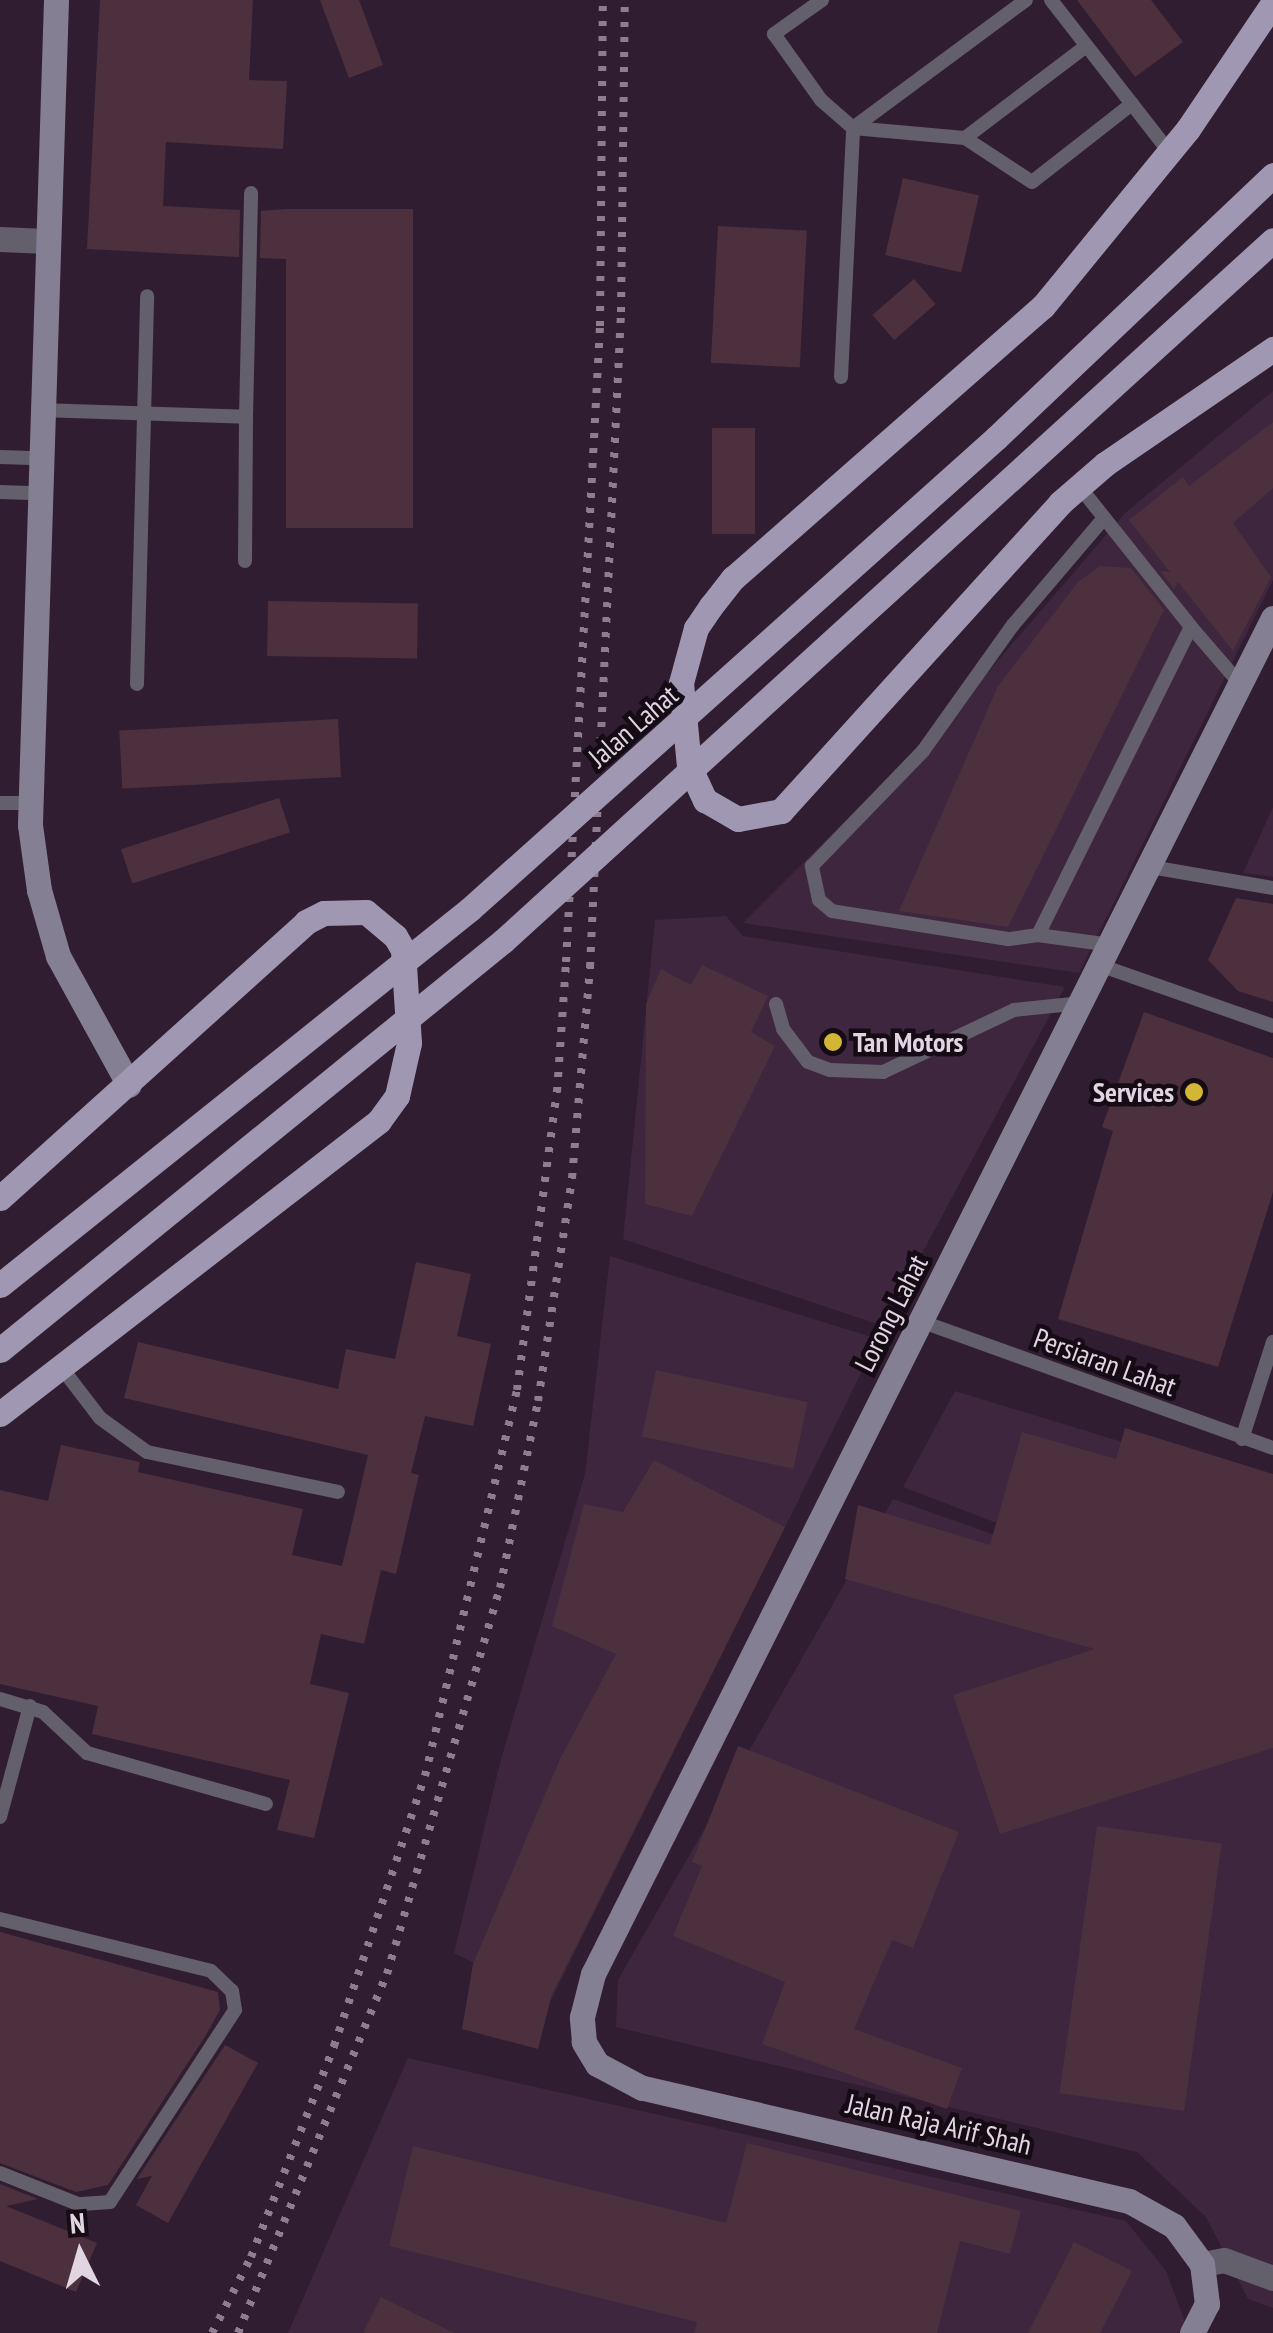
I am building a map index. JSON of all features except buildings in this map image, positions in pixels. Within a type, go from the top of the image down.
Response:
[{"type":"main road","points":[[1167,150],[1254,0]]},
{"type":"main road","points":[[1273,3],[1167,150],[1043,306],[734,578],[711,606],[696,628],[681,683],[689,766],[704,800],[717,812],[760,818],[802,794],[969,600],[1079,486],[1273,349]]},
{"type":"main road","name":"Jalan Lahat","points":[[0,1284],[470,909],[996,438],[1273,175]]},
{"type":"main road","points":[[0,1350],[503,942],[1273,240]]},
{"type":"main road","points":[[0,1198],[306,922],[324,913],[366,912],[403,950],[407,1060],[397,1096],[379,1122],[0,1414]]},
{"type":"street","points":[[56,0],[38,458],[30,803],[39,890],[58,956],[129,1085]]},
{"type":"street","points":[[0,240],[46,241]]},
{"type":"street","name":"Lorong Lahat","points":[[584,2042],[582,2017],[592,1974],[1152,867],[1273,618]]},
{"type":"street","name":"Jalan Raja Arif Shah","points":[[584,2042],[597,2064],[642,2088],[1129,2201],[1174,2226],[1202,2264]]},
{"type":"street","points":[[1192,2333],[1208,2304],[1202,2264],[1224,2260],[1273,2278]]},
{"type":"lane","points":[[822,0],[774,34],[821,100],[854,128],[965,138],[1032,182],[1132,104]]},
{"type":"lane","points":[[854,128],[1026,0]]},
{"type":"lane","points":[[1050,0],[1167,150]]},
{"type":"lane","points":[[965,138],[1086,46]]},
{"type":"lane","points":[[840,377],[854,128]]},
{"type":"lane","points":[[246,561],[250,193]]},
{"type":"lane","points":[[137,684],[146,296]]},
{"type":"lane","points":[[40,410],[246,417]]},
{"type":"lane","points":[[0,456],[38,458]]},
{"type":"lane","points":[[1079,486],[1241,686]]},
{"type":"lane","points":[[0,492],[37,493]]},
{"type":"lane","points":[[1104,518],[1013,625],[923,751],[812,866],[819,900],[832,911],[1008,939],[1038,934],[1107,956],[1273,1026]]},
{"type":"lane","points":[[1038,934],[1192,627]]},
{"type":"lane","points":[[0,802],[30,803]]},
{"type":"lane","points":[[1152,867],[1273,888]]},
{"type":"lane","points":[[776,1004],[784,1029],[808,1062],[830,1070],[883,1072],[1014,1010],[1083,1003]]},
{"type":"lane","name":"Persiaran Lahat","points":[[920,1321],[1273,1448]]},
{"type":"lane","points":[[1242,1439],[1273,1342]]},
{"type":"lane","points":[[60,1367],[100,1418],[146,1452],[338,1492]]},
{"type":"lane","points":[[0,1699],[30,1706],[87,1753],[266,1804]]},
{"type":"lane","points":[[0,1817],[30,1706]]},
{"type":"lane","points":[[0,1919],[211,1971],[232,1991],[235,2010],[110,2202],[78,2204],[0,2173]]},
{"type":"shaded area","points":[[1273,391],[1273,580],[1079,973],[743,923],[950,716],[1125,513]]},
{"type":"shaded area","points":[[1273,807],[1273,877],[1243,873]]},
{"type":"shaded area","name":"Services","points":[[726,916],[743,936],[1065,987],[883,1326],[623,1239],[655,920]]},
{"type":"shaded area","points":[[610,1256],[878,1339],[551,2000],[454,1953],[501,1759],[585,1474]]},
{"type":"shaded area","points":[[955,1391],[1273,1488],[1171,1590],[903,1487]]},
{"type":"shaded area","points":[[893,1499],[1273,1633],[1273,2308],[1248,2299],[1206,2217],[1137,2152],[616,2027],[618,1980]]},
{"type":"shaded area","points":[[408,2058],[1126,2221],[1166,2271],[1186,2325],[1181,2333],[288,2333]]},
{"type":"railway","points":[[212,2333],[251,2257],[334,2046],[425,1776],[517,1390],[557,1092],[566,962],[600,326],[603,0]]},
{"type":"railway","points":[[238,2333],[387,1974],[500,1588],[538,1401],[572,1178],[590,967],[621,312],[625,0]]},
{"type":"place","name":"Tan Motors","points":[[833,1042]]},
{"type":"place","name":"Services","points":[[1194,1092]]}]
